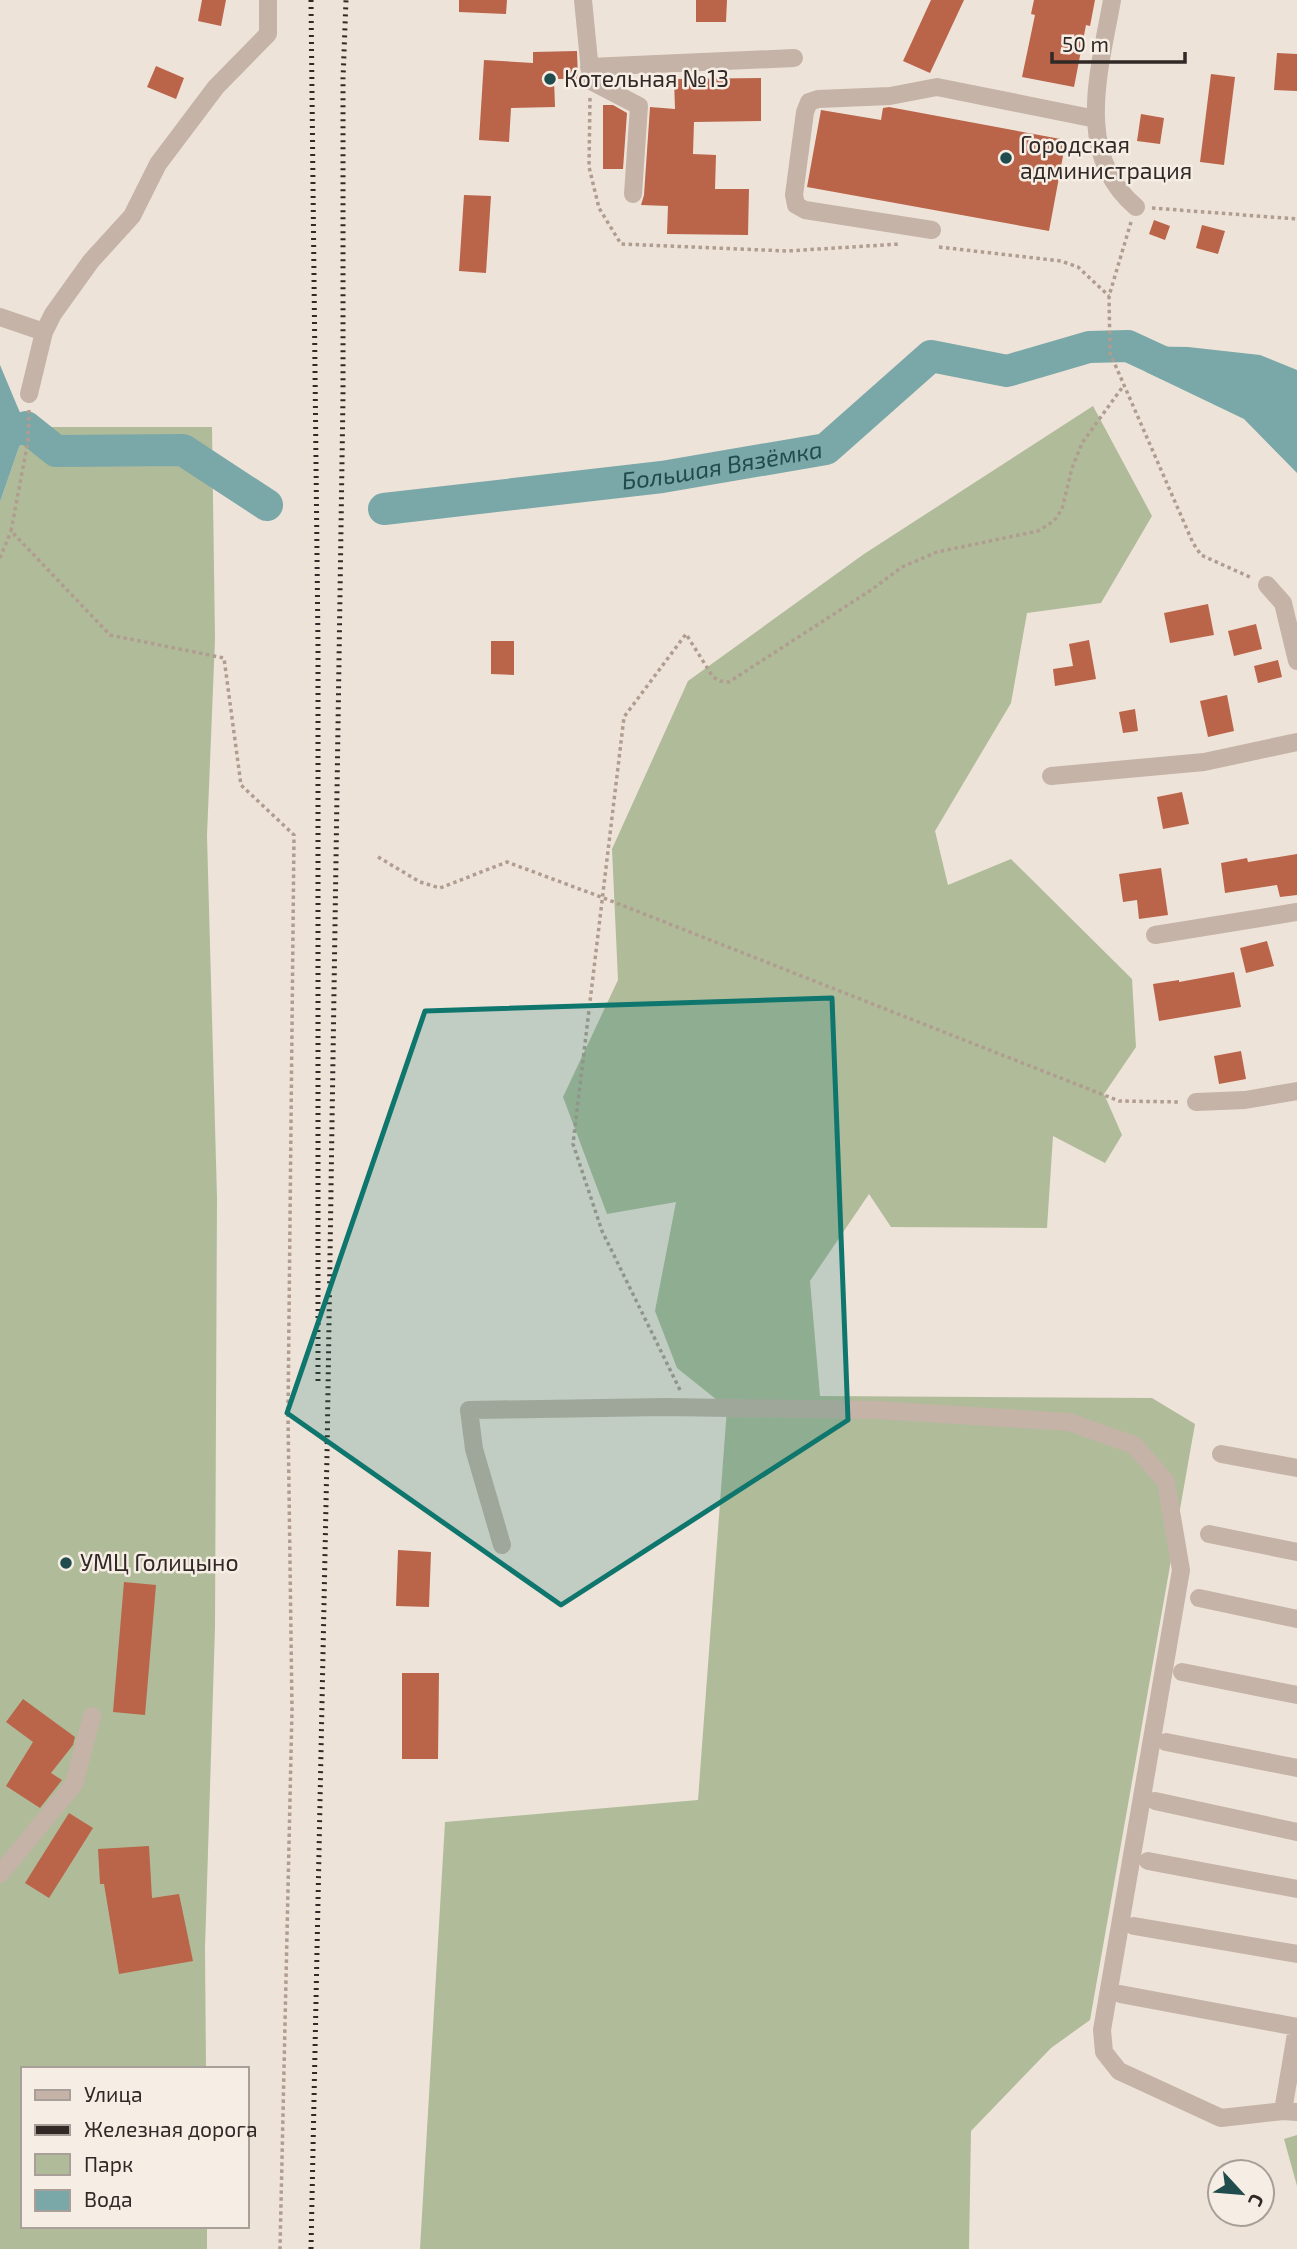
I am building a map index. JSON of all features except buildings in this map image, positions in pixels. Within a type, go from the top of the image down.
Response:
[{"type":"street","points":[[29,394],[44,332],[53,314],[91,261],[132,216],[158,164],[216,87],[268,34],[268,0]]},
{"type":"street","points":[[583,0],[590,74]]},
{"type":"street","points":[[1112,0],[1095,98],[1096,119],[1101,153],[1114,182],[1136,206]]},
{"type":"street","points":[[590,74],[794,58]]},
{"type":"street","points":[[590,74],[639,106],[633,194]]},
{"type":"street","points":[[935,238],[805,210],[796,205],[794,195],[805,112],[809,102],[818,99],[890,96],[937,87],[1096,119]]},
{"type":"street","points":[[0,317],[44,332]]},
{"type":"street","points":[[1267,585],[1283,603],[1297,661]]},
{"type":"street","points":[[1051,776],[1203,762],[1297,742]]},
{"type":"street","points":[[1155,935],[1297,912]]},
{"type":"street","points":[[1196,1102],[1245,1100],[1297,1091]]},
{"type":"street","points":[[502,1545],[474,1449],[469,1410],[876,1410],[1069,1422],[1134,1445],[1166,1482],[1181,1570],[1102,2030],[1104,2052],[1119,2071],[1221,2118],[1290,2112],[1297,2027],[1119,1994]]},
{"type":"street","points":[[1221,1454],[1297,1468]]},
{"type":"street","points":[[1209,1534],[1297,1552]]},
{"type":"street","points":[[1199,1598],[1297,1619]]},
{"type":"street","points":[[1182,1672],[1297,1695]]},
{"type":"street","points":[[0,1874],[74,1784],[92,1716]]},
{"type":"street","points":[[1166,1742],[1297,1768]]},
{"type":"street","points":[[1155,1801],[1297,1832]]},
{"type":"street","points":[[1148,1861],[1297,1889]]},
{"type":"street","points":[[1134,1926],[1297,1954]]},
{"type":"path","points":[[590,74],[589,167],[599,208],[621,244],[787,251],[912,244]]},
{"type":"path","points":[[1267,585],[1201,555],[1193,544],[1110,353],[1109,296],[1136,206],[1297,219]]},
{"type":"path","points":[[935,238],[1061,261],[1078,267],[1109,296]]},
{"type":"path","points":[[688,1408],[602,1231],[572,1144],[624,717],[686,634],[713,677],[729,682],[871,590],[902,566],[937,552],[1038,531],[1054,521],[1082,443],[1124,385]]},
{"type":"path","points":[[0,558],[11,531],[29,441],[29,394]]},
{"type":"path","points":[[11,531],[110,635],[224,658],[242,785],[294,835],[288,1415],[292,1709],[280,2249]]},
{"type":"path","points":[[378,856],[420,882],[440,888],[507,862],[1119,1101],[1196,1102]]},
{"type":"highlighted area","points":[[832,998],[848,1420],[561,1605],[287,1413],[425,1011]]},
{"type":"green space","points":[[1093,406],[1152,516],[1101,603],[1027,613],[1011,703],[935,831],[948,885],[1011,859],[1132,979],[1136,1047],[1104,1094],[1122,1135],[1105,1163],[1053,1136],[1047,1228],[891,1227],[869,1194],[810,1281],[820,1396],[1152,1398],[1195,1424],[1090,2020],[1051,2048],[971,2131],[969,2249],[420,2249],[445,1822],[698,1800],[727,1408],[677,1368],[655,1311],[676,1202],[607,1214],[563,1097],[618,980],[612,849],[688,681],[864,554]]},
{"type":"green space","points":[[26,427],[212,427],[215,639],[207,836],[217,1198],[215,1627],[205,1948],[206,2067],[21,2067],[21,2228],[207,2228],[207,2249],[0,2249],[0,502]]},
{"type":"green space","points":[[1297,2135],[1297,2186],[1284,2139]]},
{"type":"water","points":[[1128,346],[1188,347],[1260,355],[1297,370],[1297,473],[1244,419],[1146,372]]},
{"type":"water","points":[[0,365],[26,427],[0,502]]},
{"type":"waterway","name":"Большая Вязёмка","points":[[384,509],[662,477],[826,449],[931,356],[1007,371],[1089,347],[1128,346],[1167,364]]},
{"type":"waterway","name":"Большая Вязёмка","points":[[0,435],[26,427],[56,451],[183,450],[267,505]]},
{"type":"railway","points":[[311,0],[318,647],[318,1381]]},
{"type":"railway","points":[[311,2249],[327,1455],[343,395],[343,79],[346,0]]},
{"type":"place","name":"Котельная №13","points":[[550,79]]},
{"type":"place","name":"Городская администрация","points":[[1006,158]]},
{"type":"place","name":"УМЦ Голицыно","points":[[66,1563]]}]
